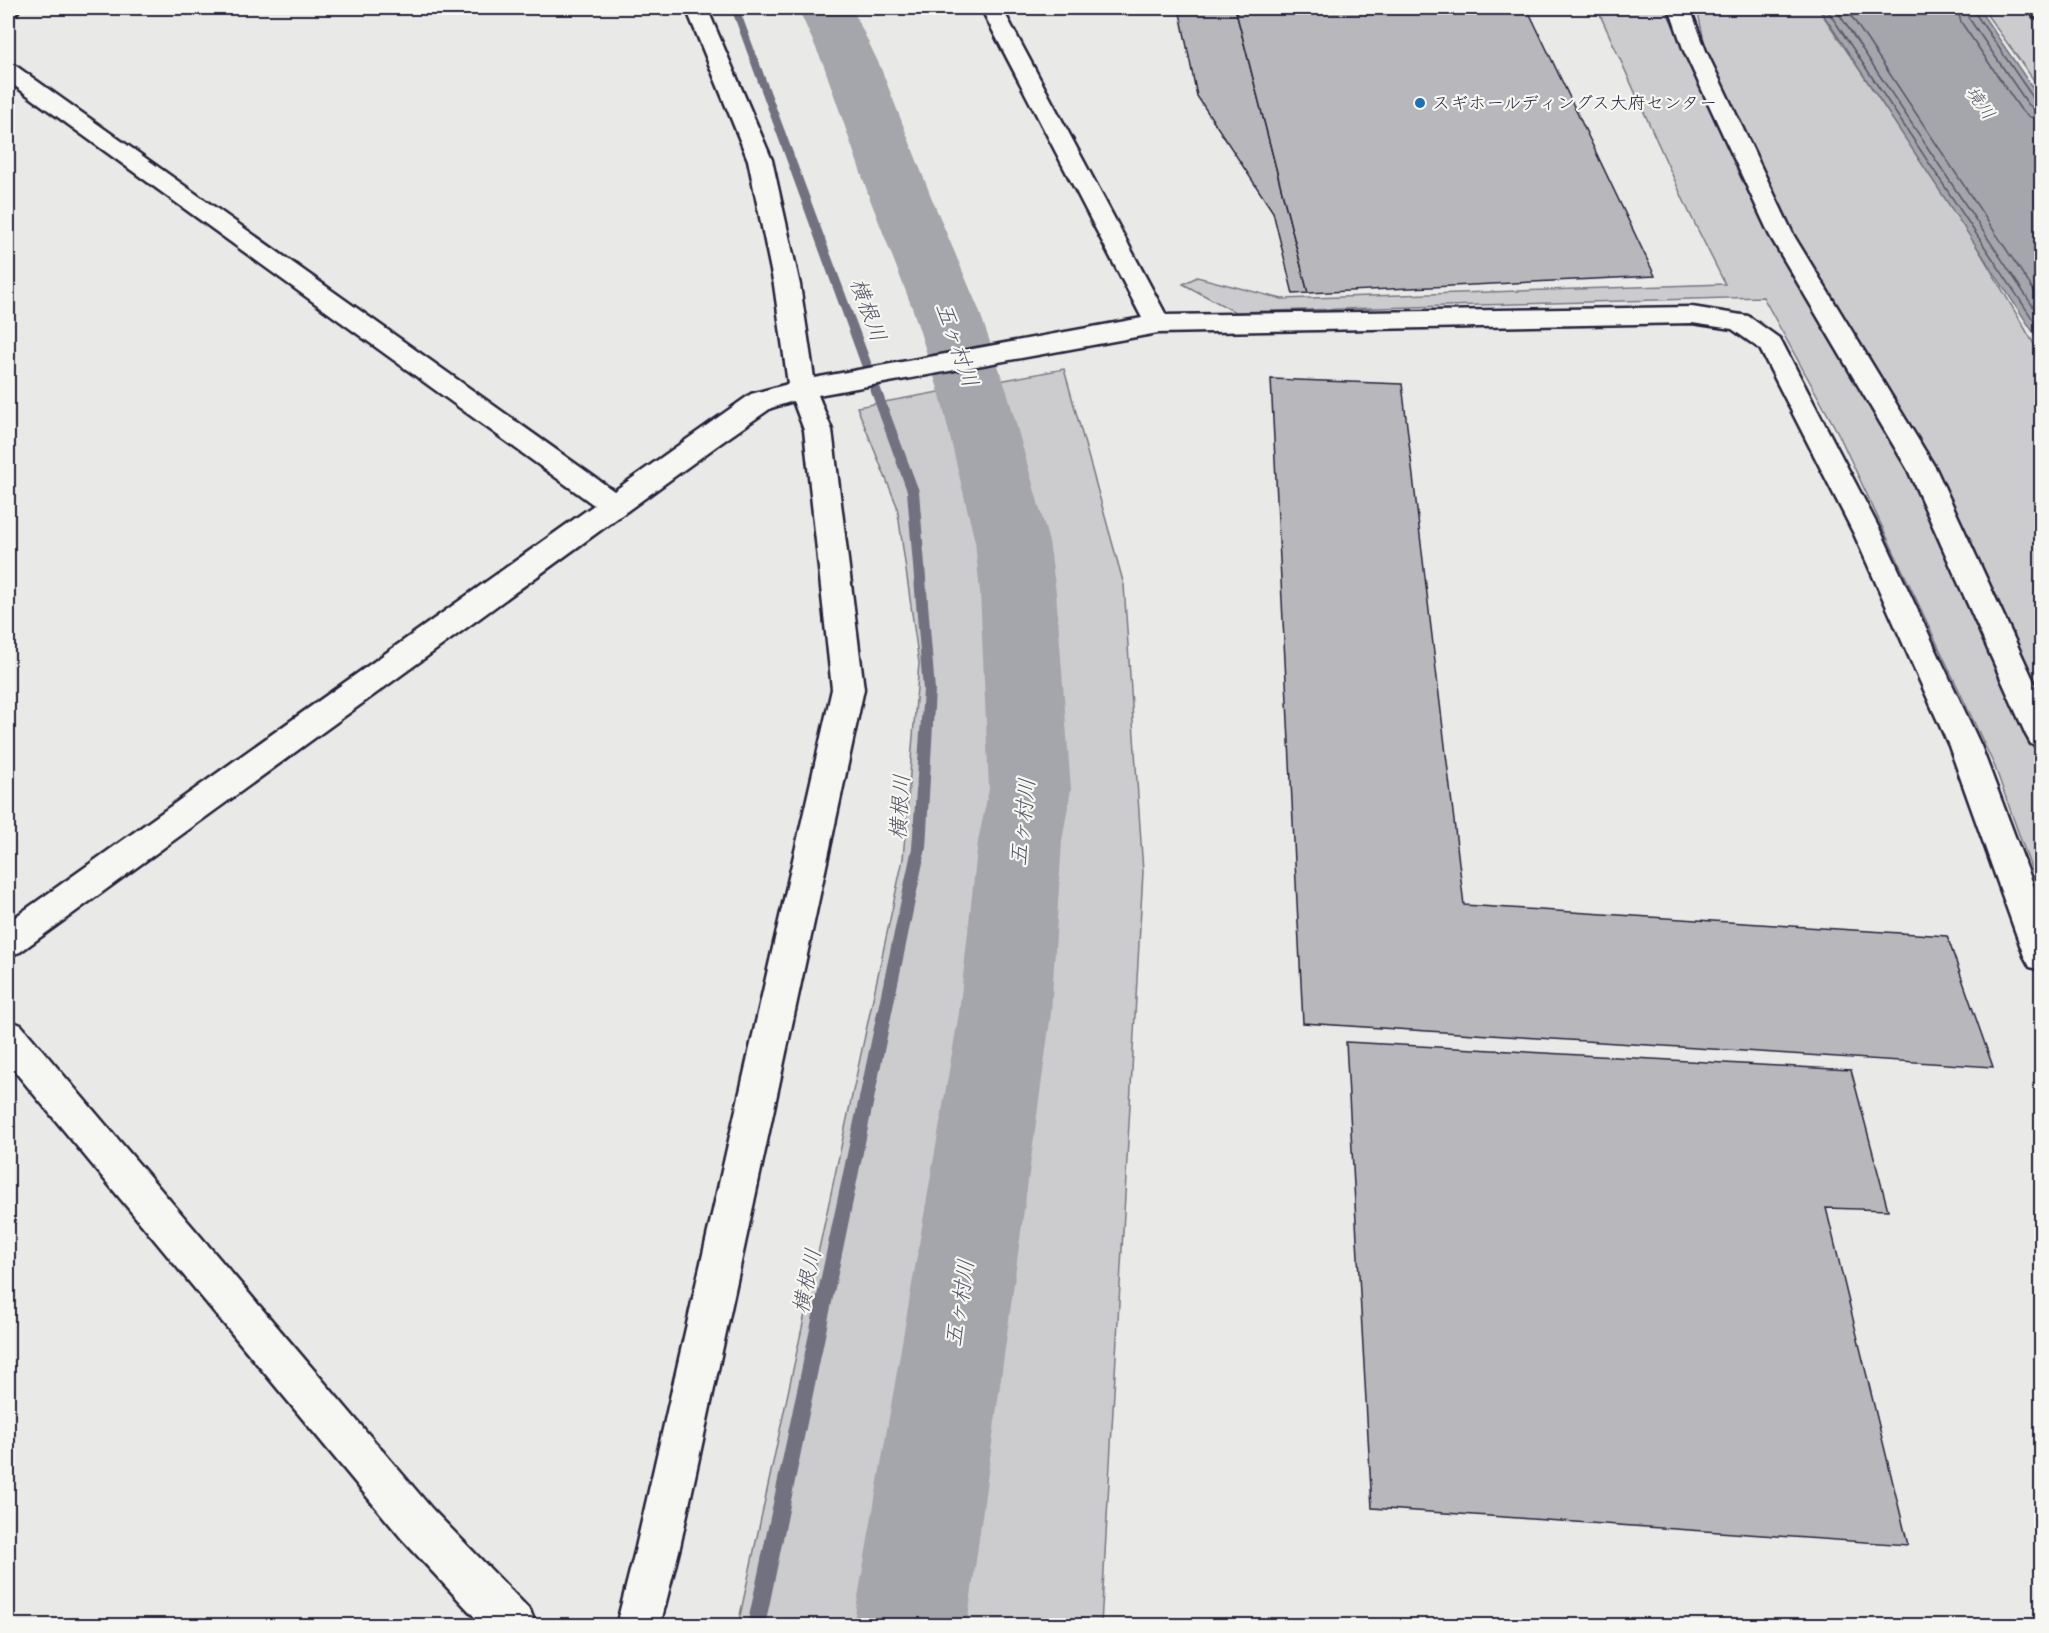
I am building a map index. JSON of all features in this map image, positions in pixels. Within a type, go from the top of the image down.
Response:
[{"type":"street","points":[[638,1626],[661,1536],[848,689],[815,387],[787,285],[760,160],[696,8]]},
{"type":"street","points":[[991,8],[1158,324]]},
{"type":"street","points":[[1679,8],[1695,51],[1782,236],[1922,469],[2042,735]]},
{"type":"street","points":[[2038,8],[2042,12]]},
{"type":"street","points":[[8,71],[614,505]]},
{"type":"street","points":[[8,941],[614,505],[761,402],[815,387],[1061,343],[1107,331],[1158,324],[1692,315],[1739,322],[1770,344],[1868,534],[1965,746],[2042,956]]},
{"type":"street","points":[[8,1037],[417,1524],[514,1626]]},
{"type":"shaded area","points":[[1597,8],[1665,8],[1772,233],[1913,471],[2041,763],[2041,896],[1995,767],[1838,433],[1763,297],[1235,312],[1183,284],[1197,277],[1282,299],[1725,284],[1689,212]]},
{"type":"shaded area","points":[[1697,8],[1818,8],[1966,228],[2041,356],[2041,715],[1792,235],[1707,55]]},
{"type":"shaded area","points":[[1982,8],[2026,8],[2041,25],[2041,90]]},
{"type":"shaded area","points":[[1064,369],[1124,585],[1143,872],[1101,1625],[738,1625],[903,859],[919,663],[897,506],[857,407]]},
{"type":"water","name":"境川","points":[[1819,8],[1978,8],[2041,100],[2041,344]]},
{"type":"building","points":[[1179,8],[1235,8],[1308,293],[1293,294],[1273,212],[1197,96]]},
{"type":"building","points":[[1235,8],[1527,8],[1655,276],[1308,293]]},
{"type":"building","points":[[1271,379],[1402,384],[1464,905],[1947,936],[1993,1067],[1303,1023]]},
{"type":"building","points":[[1346,1042],[1851,1070],[1888,1210],[1826,1208],[1908,1545],[1372,1508]]},
{"type":"waterway","name":"横根川","points":[[735,8],[913,491],[929,690],[919,848],[756,1626]]},
{"type":"waterway","name":"五ヶ村川","points":[[825,8],[852,66],[901,199],[946,310],[974,395],[1012,542],[1018,592],[1030,789],[1020,841],[1005,1013],[910,1626]]},
{"type":"place","name":"スギホールディングス大府センター","points":[[1420,103]]}]
